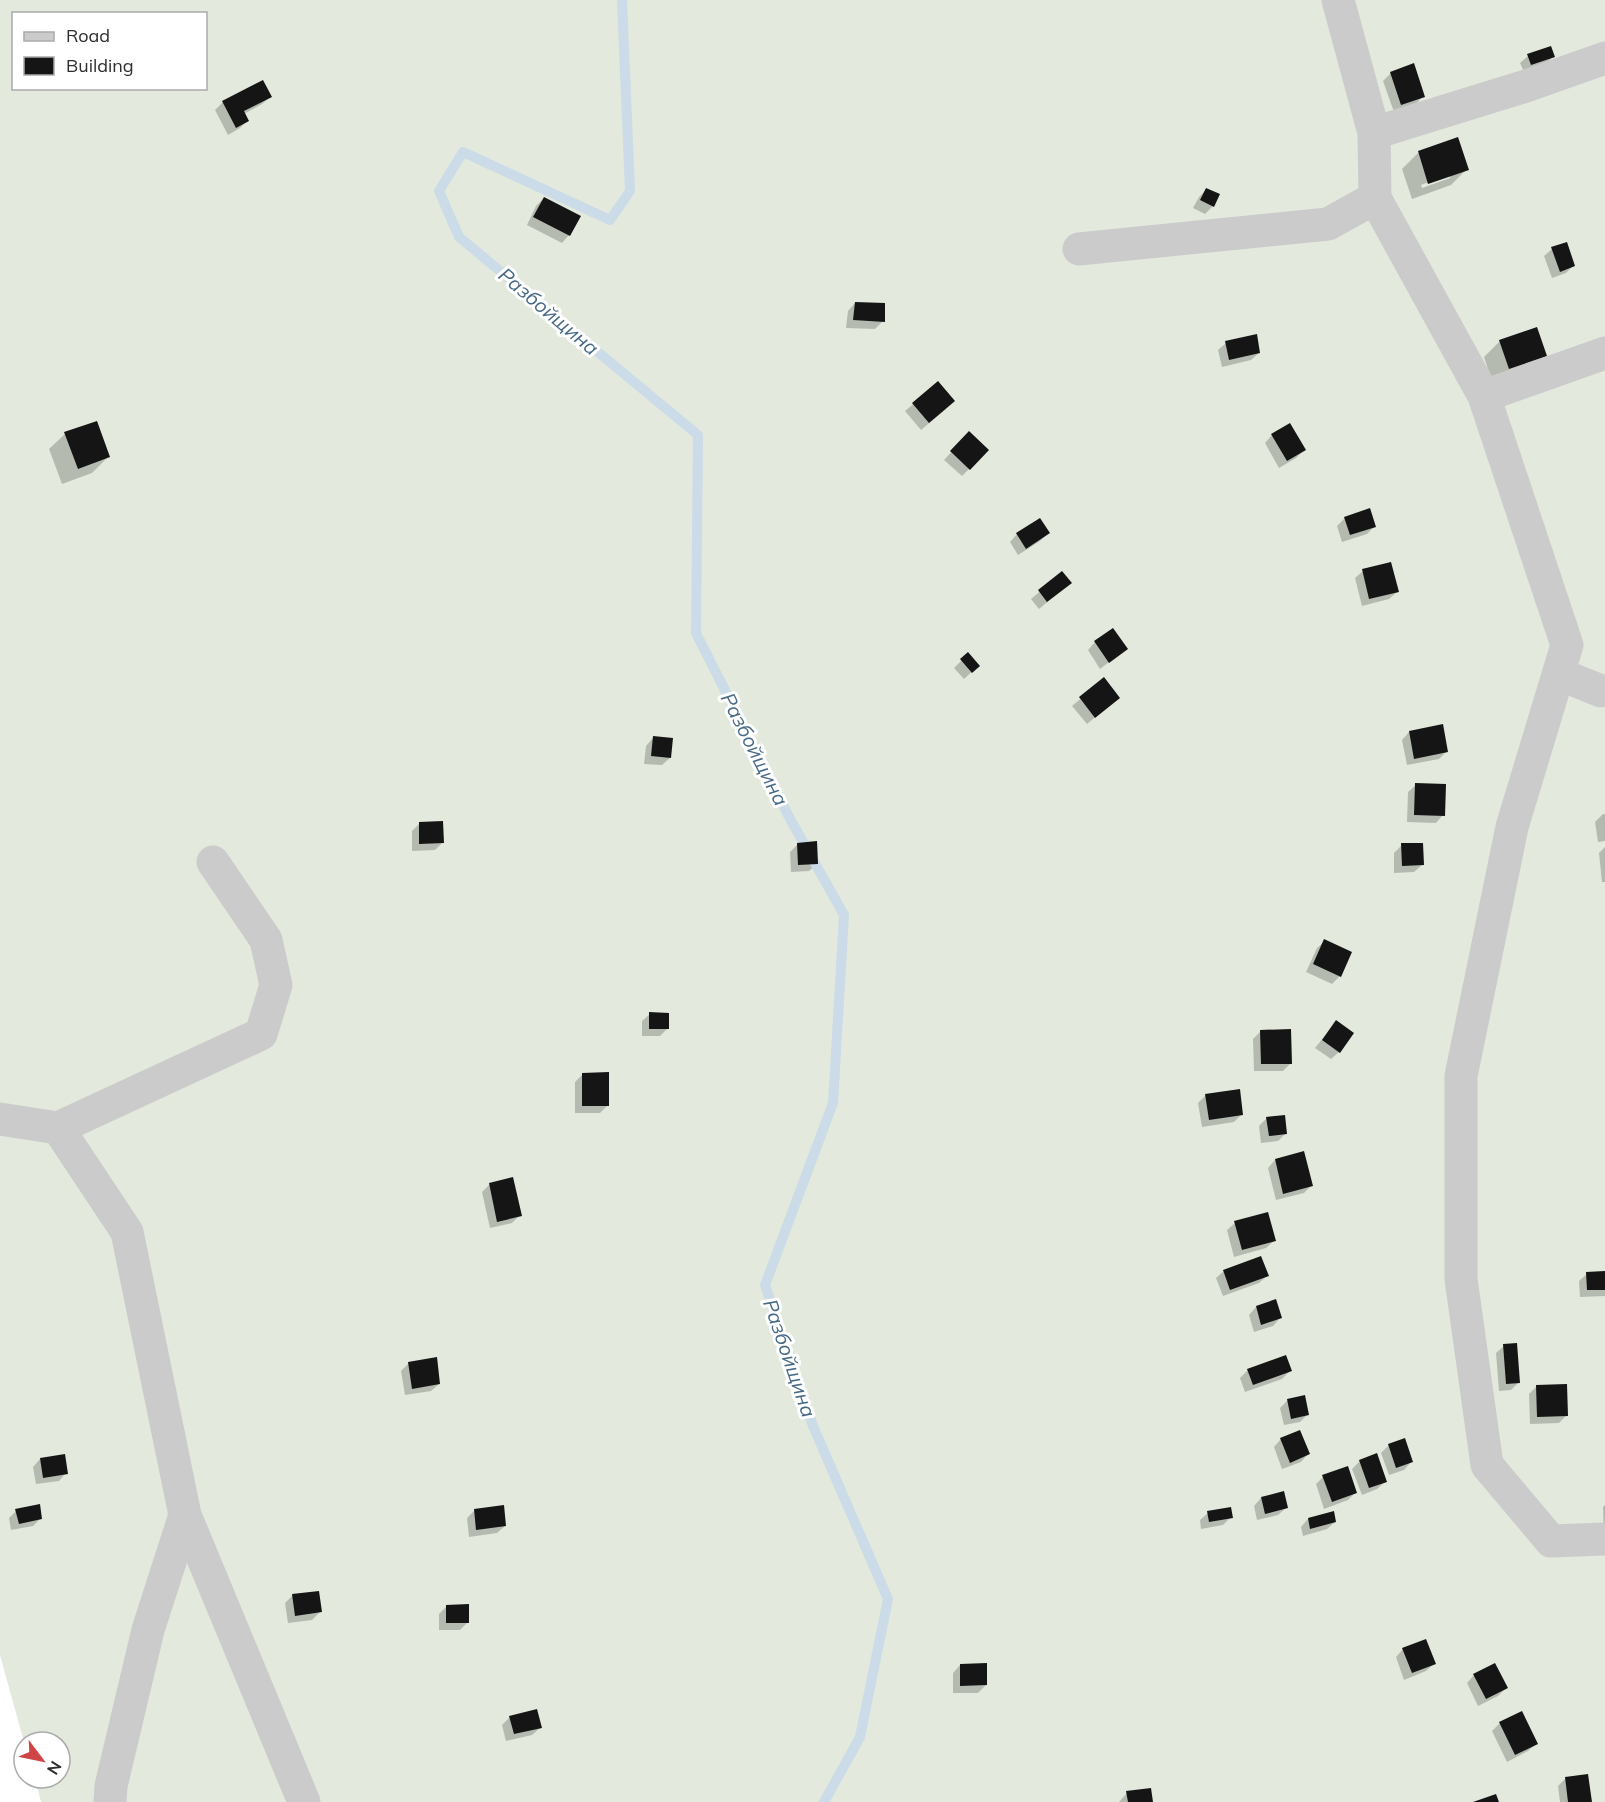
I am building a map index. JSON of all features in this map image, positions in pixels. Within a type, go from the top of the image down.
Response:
[{"type":"street","points":[[1338,0],[1374,134],[1375,198],[1484,396],[1567,645],[1512,827],[1461,1076],[1461,1279],[1487,1465],[1551,1541],[1605,1539]]},
{"type":"street","points":[[1374,134],[1526,86],[1605,58]]},
{"type":"street","points":[[1079,249],[1328,224],[1375,198]]},
{"type":"street","points":[[1484,396],[1605,353]]},
{"type":"street","points":[[1559,674],[1604,694]]},
{"type":"street","points":[[0,1119],[58,1128],[261,1034],[276,985],[266,940],[213,862]]},
{"type":"street","points":[[58,1128],[127,1232],[185,1515],[304,1802]]},
{"type":"street","points":[[110,1802],[111,1786],[148,1630],[185,1515]]},
{"type":"shaded area","points":[[0,0],[1605,0],[1605,1802],[41,1802],[38,1790],[72,1790],[72,1730],[21,1730],[0,1655]]},
{"type":"building","points":[[1551,46],[1555,57],[1531,65],[1527,54]]},
{"type":"building","points":[[1414,63],[1425,97],[1401,105],[1390,72]]},
{"type":"building","points":[[263,80],[272,97],[244,111],[249,121],[236,128],[222,101]]},
{"type":"building","points":[[1458,137],[1469,170],[1428,184],[1418,151]]},
{"type":"building","points":[[1206,188],[1220,194],[1214,207],[1200,200]]},
{"type":"building","points":[[544,197],[581,216],[570,236],[533,217]]},
{"type":"building","points":[[1567,242],[1575,266],[1560,272],[1551,247]]},
{"type":"building","points":[[855,302],[885,303],[885,322],[853,320]]},
{"type":"building","points":[[1537,327],[1547,356],[1509,369],[1499,340]]},
{"type":"building","points":[[1257,334],[1260,353],[1229,360],[1225,341]]},
{"type":"building","points":[[938,381],[955,401],[929,423],[912,403]]},
{"type":"building","points":[[97,421],[110,457],[78,469],[64,432]]},
{"type":"building","points":[[1290,423],[1306,450],[1287,461],[1271,434]]},
{"type":"building","points":[[969,431],[989,450],[970,470],[950,451]]},
{"type":"building","points":[[1370,508],[1376,527],[1350,535],[1344,517]]},
{"type":"building","points":[[1040,518],[1050,533],[1026,549],[1016,533]]},
{"type":"building","points":[[1391,562],[1399,592],[1369,599],[1362,569]]},
{"type":"building","points":[[1062,571],[1072,583],[1047,602],[1038,590]]},
{"type":"building","points":[[1113,628],[1128,649],[1109,663],[1094,641]]},
{"type":"building","points":[[968,652],[980,666],[972,673],[960,659]]},
{"type":"building","points":[[1104,677],[1120,698],[1095,718],[1079,697]]},
{"type":"building","points":[[1443,724],[1448,752],[1414,759],[1409,731]]},
{"type":"building","points":[[653,736],[673,738],[671,758],[651,756]]},
{"type":"building","points":[[1415,783],[1446,784],[1445,816],[1414,815]]},
{"type":"building","points":[[443,821],[444,843],[419,844],[419,822]]},
{"type":"building","points":[[817,841],[818,864],[798,865],[797,843]]},
{"type":"building","points":[[1401,843],[1423,843],[1424,865],[1402,866]]},
{"type":"building","points":[[1324,939],[1352,952],[1341,977],[1313,964]]},
{"type":"building","points":[[649,1012],[669,1013],[669,1029],[649,1029]]},
{"type":"building","points":[[1336,1020],[1354,1033],[1340,1053],[1322,1040]]},
{"type":"building","points":[[1291,1029],[1292,1064],[1261,1064],[1260,1030]]},
{"type":"building","points":[[609,1072],[609,1106],[582,1106],[582,1073]]},
{"type":"building","points":[[1240,1089],[1243,1115],[1209,1120],[1205,1094]]},
{"type":"building","points":[[1285,1115],[1287,1134],[1269,1136],[1266,1117]]},
{"type":"building","points":[[1304,1151],[1313,1186],[1283,1194],[1275,1159]]},
{"type":"building","points":[[513,1177],[522,1216],[497,1222],[489,1183]]},
{"type":"building","points":[[1268,1212],[1276,1241],[1242,1250],[1234,1221]]},
{"type":"building","points":[[1261,1256],[1269,1276],[1230,1290],[1223,1270]]},
{"type":"building","points":[[1605,1271],[1605,1290],[1587,1290],[1586,1272]]},
{"type":"building","points":[[1276,1299],[1282,1318],[1261,1325],[1256,1306]]},
{"type":"building","points":[[1517,1343],[1520,1383],[1506,1384],[1503,1344]]},
{"type":"building","points":[[1286,1355],[1292,1371],[1253,1385],[1247,1369]]},
{"type":"building","points":[[437,1357],[440,1384],[412,1389],[408,1362]]},
{"type":"building","points":[[1567,1384],[1568,1416],[1537,1417],[1536,1385]]},
{"type":"building","points":[[1305,1395],[1309,1415],[1291,1419],[1287,1399]]},
{"type":"building","points":[[1300,1430],[1310,1454],[1290,1463],[1280,1438]]},
{"type":"building","points":[[1405,1438],[1413,1462],[1396,1468],[1388,1444]]},
{"type":"building","points":[[1377,1453],[1387,1482],[1369,1488],[1359,1460]]},
{"type":"building","points":[[65,1454],[68,1474],[43,1478],[40,1458]]},
{"type":"building","points":[[1348,1466],[1357,1493],[1332,1502],[1322,1475]]},
{"type":"building","points":[[1284,1491],[1288,1508],[1265,1514],[1261,1497]]},
{"type":"building","points":[[40,1504],[42,1519],[19,1524],[15,1509]]},
{"type":"building","points":[[504,1505],[506,1526],[476,1530],[474,1509]]},
{"type":"building","points":[[1231,1507],[1233,1518],[1209,1522],[1207,1511]]},
{"type":"building","points":[[1334,1511],[1336,1522],[1310,1529],[1308,1518]]},
{"type":"building","points":[[319,1591],[322,1612],[295,1616],[292,1594]]},
{"type":"building","points":[[469,1604],[469,1623],[446,1623],[446,1605]]},
{"type":"building","points":[[1426,1639],[1436,1664],[1412,1673],[1402,1648]]},
{"type":"building","points":[[987,1663],[987,1685],[960,1686],[960,1664]]},
{"type":"building","points":[[1495,1663],[1508,1688],[1486,1699],[1473,1674]]},
{"type":"building","points":[[537,1709],[542,1728],[514,1734],[509,1716]]},
{"type":"building","points":[[1522,1711],[1538,1744],[1515,1755],[1499,1722]]},
{"type":"building","points":[[1588,1774],[1592,1802],[1568,1802],[1565,1777]]},
{"type":"building","points":[[1151,1788],[1153,1802],[1128,1802],[1126,1791]]},
{"type":"building","points":[[1496,1794],[1499,1802],[1473,1802]]},
{"type":"waterway","name":"Разбойщина","points":[[622,0],[630,191],[610,220],[463,152],[439,191],[459,237],[698,435],[696,633],[789,817],[844,915],[833,1103],[765,1285],[813,1426],[888,1599],[860,1737],[824,1802]]}]
